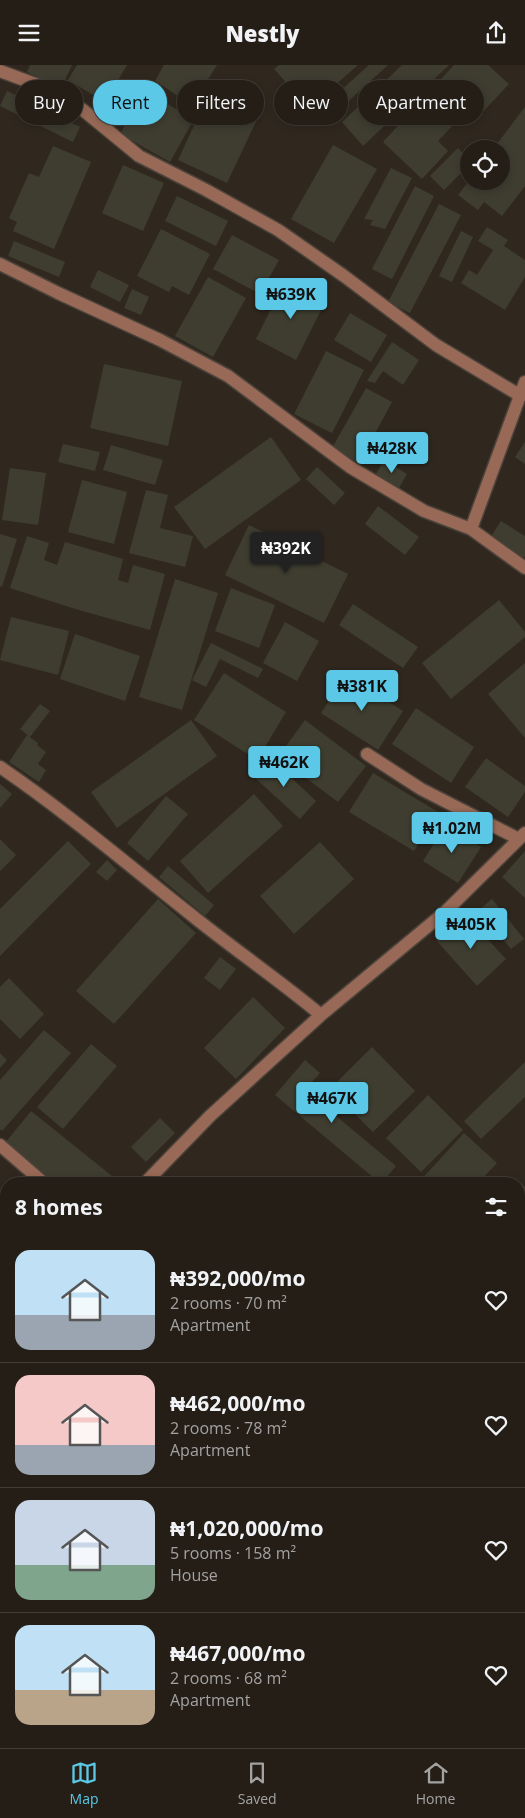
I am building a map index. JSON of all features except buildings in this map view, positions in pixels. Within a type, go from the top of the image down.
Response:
[{"type":"street","points":[[0,71],[54,91],[83,110],[139,156],[278,230],[344,276],[436,345],[520,396]]},
{"type":"street","points":[[0,264],[58,293],[160,339],[228,376],[350,467],[424,511],[471,529],[525,568]]},
{"type":"street","points":[[471,529],[525,382]]},
{"type":"street","points":[[151,1177],[210,1116],[321,1015],[445,912],[522,836],[421,789],[367,755]]},
{"type":"street","points":[[0,767],[114,852],[190,914],[290,989],[321,1015]]},
{"type":"street","points":[[0,1145],[37,1177]]}]
